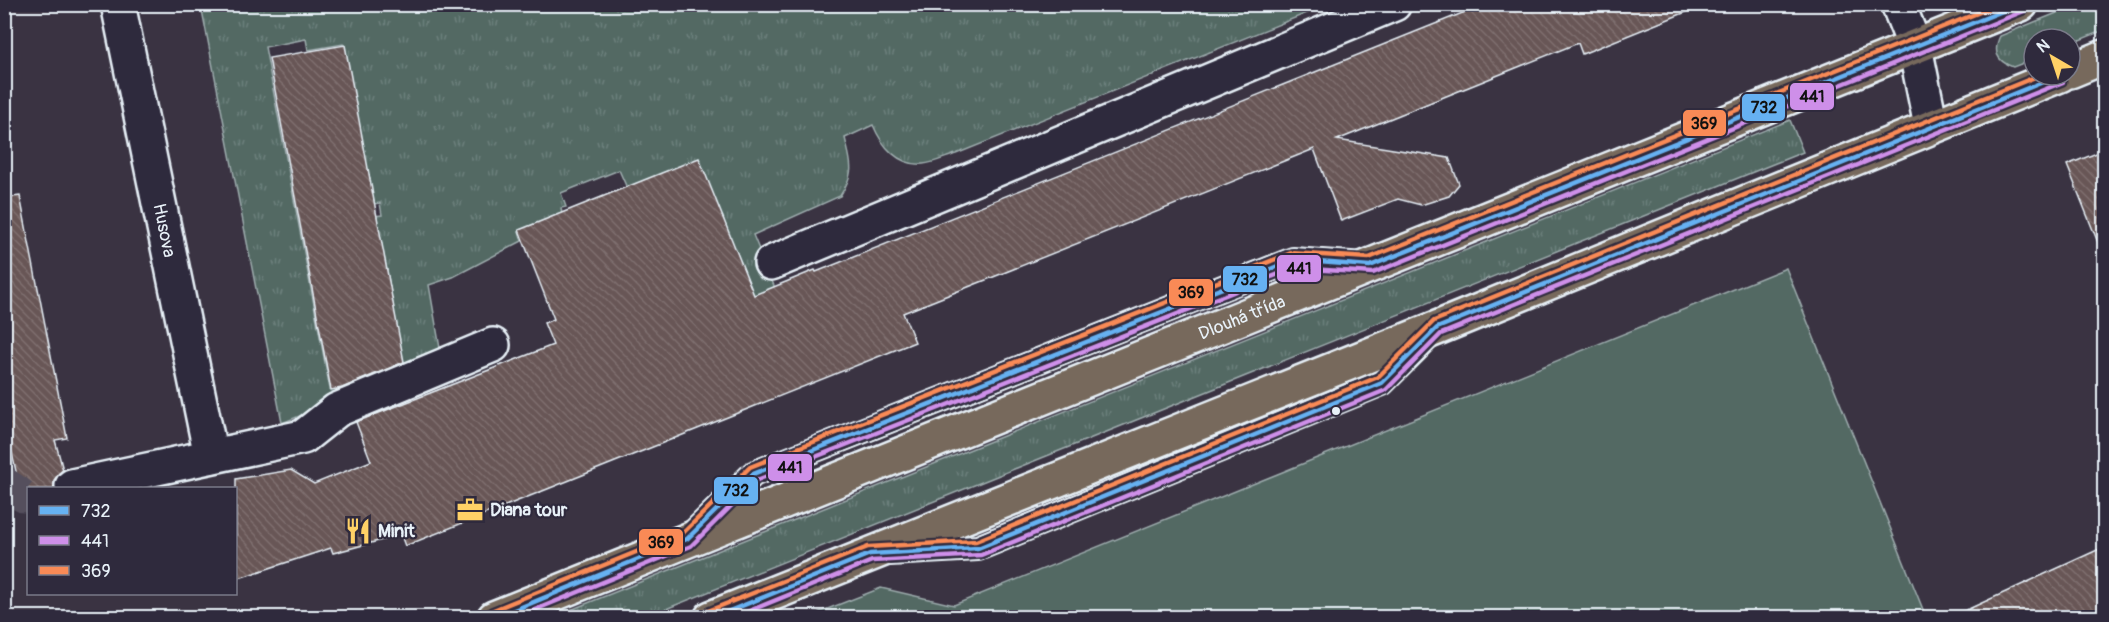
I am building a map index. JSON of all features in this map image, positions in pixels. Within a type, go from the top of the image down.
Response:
[{"type":"main road","name":"Dlouhá třída","points":[[494,618],[2021,4]]},
{"type":"main road","points":[[2082,66],[2104,57]]},
{"type":"main road","points":[[711,618],[1437,328],[2030,87]]},
{"type":"street","name":"Husova","points":[[118,4],[211,456]]},
{"type":"street","points":[[771,263],[1394,4]]},
{"type":"street","points":[[1898,4],[1915,47],[1931,126]]},
{"type":"street","points":[[72,486],[303,437],[337,410],[493,345]]},
{"type":"green space","points":[[2079,4],[2104,5],[2104,30],[2082,39],[2082,27],[2022,27]]},
{"type":"green space","points":[[201,5],[1327,5],[931,162],[914,164],[899,158],[886,147],[873,125],[845,138],[851,167],[848,180],[840,196],[753,235],[775,288],[755,297],[627,188],[619,170],[561,193],[566,207],[561,208],[562,214],[519,231],[522,241],[453,277],[429,285],[441,354],[405,374],[375,216],[382,215],[380,203],[373,204],[343,44],[308,50],[306,39],[265,47],[330,389],[340,387],[345,398],[282,423]]},
{"type":"green space","points":[[2022,27],[2022,64],[2013,67],[2000,59],[1997,46],[2000,36]]},
{"type":"green space","points":[[1790,120],[1803,152],[646,617],[553,617]]},
{"type":"green space","points":[[1786,268],[1926,617],[807,617],[881,588],[954,605]]},
{"type":"building","points":[[1485,4],[1701,6],[1582,54],[1578,43],[1337,140],[1449,158],[1459,184],[1449,196],[1421,205],[1398,199],[1341,221],[1314,149],[903,313],[915,342],[405,546],[401,535],[333,553],[331,548],[237,579],[236,479],[291,470],[314,484],[371,461],[356,422],[553,345],[544,323],[554,319],[519,230],[699,158],[754,295],[815,270],[816,272]]},
{"type":"building","points":[[345,45],[404,362],[342,388],[331,390],[269,58]]},
{"type":"building","points":[[2104,150],[2104,254],[2103,255],[2067,165]]},
{"type":"building","points":[[20,196],[67,438],[55,440],[63,470],[54,480],[54,487],[20,489],[11,449],[4,450],[4,198]]},
{"type":"building","points":[[2104,547],[2104,618],[1949,618]]},
{"type":"tunnel","points":[[4,483],[23,496],[27,495]]},
{"type":"transit line","name":"369","points":[[491,611],[683,533],[750,467],[1291,253],[1369,258],[2000,4]]},
{"type":"transit line","name":"732","points":[[495,618],[687,539],[753,474],[1293,260],[1370,266],[2020,4]]},
{"type":"transit line","name":"441","points":[[515,618],[691,546],[757,480],[1294,268],[1373,273],[2024,11]]},
{"type":"transit line","name":"369","points":[[708,611],[868,547],[976,541],[1378,377],[1434,321],[2022,82]]},
{"type":"transit line","name":"732","points":[[712,618],[870,554],[978,548],[1382,383],[1437,328],[2030,87]]},
{"type":"transit line","name":"441","points":[[732,618],[872,561],[981,555],[1386,390],[1441,334],[2051,87]]},
{"type":"place","name":"Diana tour","points":[[470,510]]},
{"type":"place","name":"Minit","points":[[358,531]]}]
